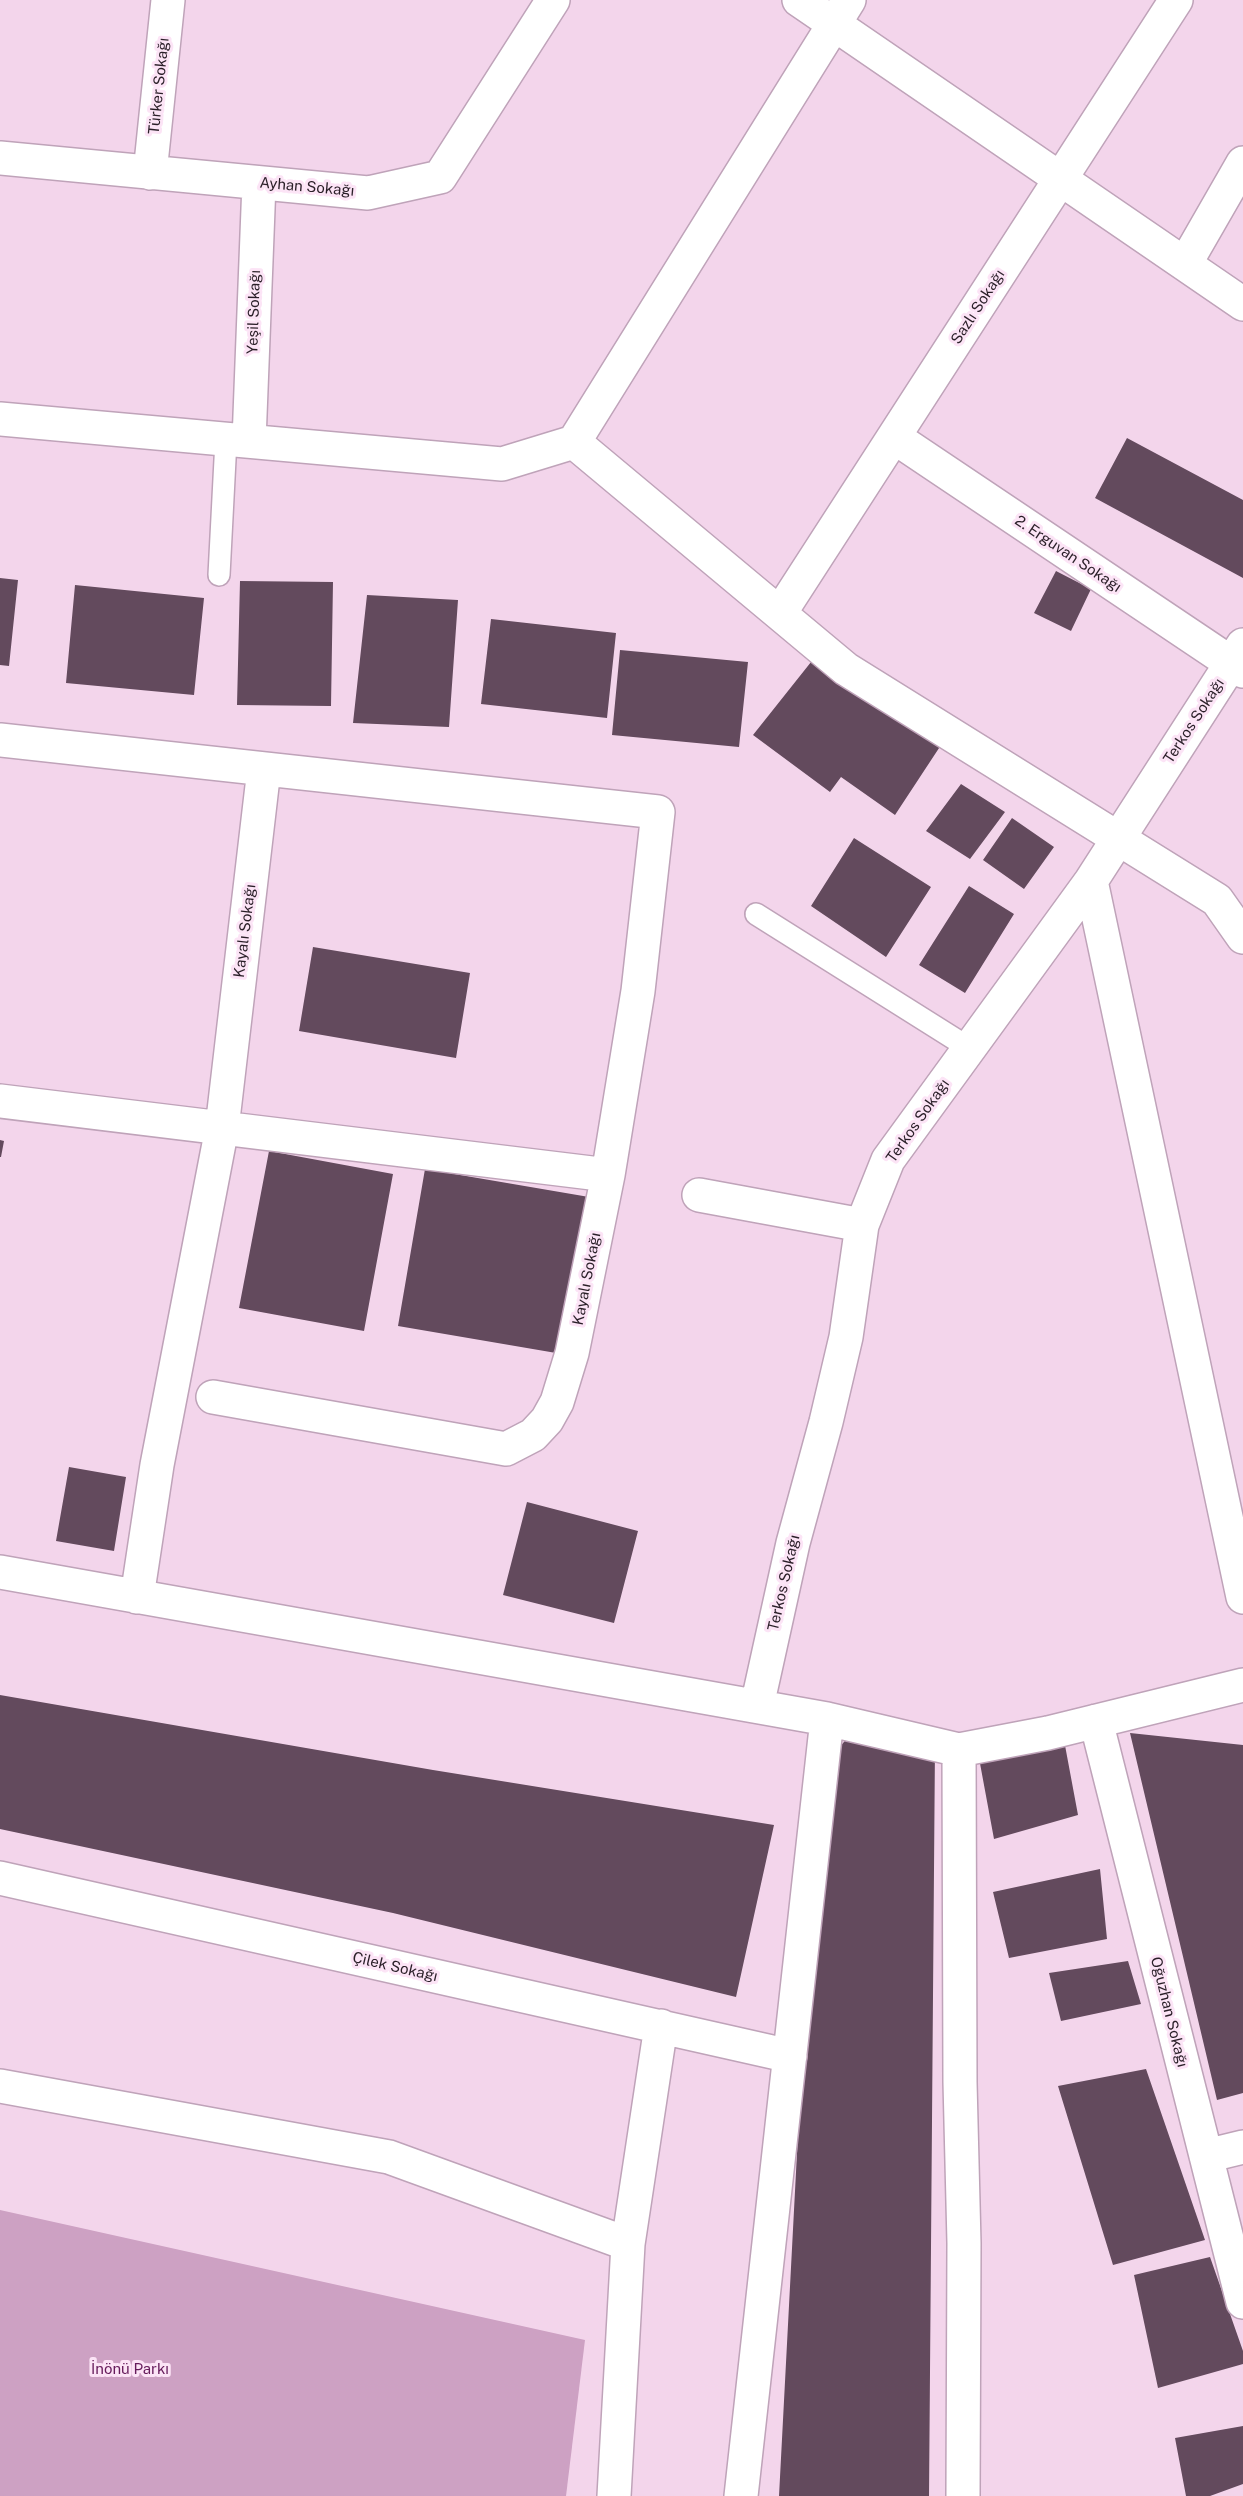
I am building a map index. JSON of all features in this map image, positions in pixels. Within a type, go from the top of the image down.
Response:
[{"type":"street","name":"Türker Sokağı","points":[[150,172],[168,0]]},
{"type":"street","name":"Ayhan Sokağı","points":[[0,158],[368,193],[440,177],[553,0]]},
{"type":"street","points":[[799,0],[842,12],[1061,179],[1243,304]]},
{"type":"street","name":"Sazlı Sokağı","points":[[780,613],[1176,0]]},
{"type":"street","points":[[0,419],[502,464],[574,442],[842,12]]},
{"type":"street","points":[[1185,264],[1243,162]]},
{"type":"street","name":"Yeşil Sokağı","points":[[238,440],[260,183]]},
{"type":"street","name":"2. Erguvan Sokağı","points":[[894,438],[1239,660]]},
{"type":"street","points":[[574,442],[846,669],[1217,900],[1243,937]]},
{"type":"street","name":"Terkos Sokağı","points":[[757,1706],[793,1543],[826,1422],[846,1336],[862,1225],[888,1160],[1091,881],[1239,660]]},
{"type":"street","points":[[0,740],[264,769]]},
{"type":"street","name":"Kayalı Sokağı","points":[[137,1597],[157,1465],[222,1128],[264,769],[658,812],[638,991],[608,1175],[572,1353],[556,1402],[547,1420],[533,1435],[506,1449],[213,1397]]},
{"type":"street","points":[[1091,881],[1243,1597]]},
{"type":"street","points":[[0,1101],[608,1175]]},
{"type":"street","points":[[699,1195],[862,1225]]},
{"type":"street","points":[[0,1572],[757,1706],[827,1719],[959,1750],[1096,1721],[1243,1685]]},
{"type":"street","points":[[741,2496],[827,1719]]},
{"type":"street","name":"Oğuzhan Sokağı","points":[[1096,1721],[1243,2302]]},
{"type":"street","points":[[959,1750],[960,2082],[964,2243],[963,2496]]},
{"type":"street","name":"Çilek Sokağı","points":[[0,1878],[790,2056]]},
{"type":"street","points":[[614,2496],[628,2244],[661,2026]]},
{"type":"street","points":[[0,2086],[389,2157],[628,2244]]},
{"type":"street","points":[[1206,2156],[1243,2147]]},
{"type":"lane","points":[[219,575],[238,440]]},
{"type":"lane","points":[[756,914],[969,1048]]},
{"type":"green space","name":"İnönü Parkı","points":[[0,2210],[585,2340],[566,2496],[0,2496]]},
{"type":"building","points":[[1127,438],[1243,500],[1243,578],[1095,498]]},
{"type":"building","points":[[1056,571],[1091,589],[1071,631],[1034,613]]},
{"type":"building","points":[[0,578],[18,580],[9,666],[0,665]]},
{"type":"building","points":[[240,581],[333,582],[331,706],[237,705]]},
{"type":"building","points":[[75,585],[204,598],[194,695],[66,683]]},
{"type":"building","points":[[367,595],[458,600],[449,727],[353,723]]},
{"type":"building","points":[[491,619],[616,633],[607,718],[481,704]]},
{"type":"building","points":[[620,650],[748,662],[739,747],[612,735]]},
{"type":"building","points":[[815,657],[943,742],[895,815],[841,777],[830,792],[753,735]]},
{"type":"building","points":[[961,784],[1005,812],[970,859],[926,831]]},
{"type":"building","points":[[1012,818],[1054,847],[1024,889],[983,860]]},
{"type":"building","points":[[854,838],[931,887],[886,957],[811,906]]},
{"type":"building","points":[[969,886],[1014,914],[965,993],[919,965]]},
{"type":"building","points":[[313,947],[470,973],[456,1058],[299,1031]]},
{"type":"building","points":[[0,1140],[4,1141],[1,1157],[0,1157]]},
{"type":"building","points":[[269,1151],[393,1174],[364,1331],[239,1308]]},
{"type":"building","points":[[425,1169],[589,1197],[562,1354],[398,1326]]},
{"type":"building","points":[[69,1467],[126,1477],[114,1551],[56,1541]]},
{"type":"building","points":[[527,1502],[638,1531],[614,1623],[503,1595]]},
{"type":"building","points":[[0,1695],[433,1770],[774,1825],[736,1997],[393,1913],[0,1829]]},
{"type":"building","points":[[858,1726],[935,1744],[929,2496],[779,2496],[813,1848],[822,1767]]},
{"type":"building","points":[[1130,1733],[1243,1745],[1243,2093],[1217,2100]]},
{"type":"building","points":[[1064,1740],[1078,1815],[994,1839],[979,1758]]},
{"type":"building","points":[[1100,1869],[1107,1939],[1009,1958],[993,1892]]},
{"type":"building","points":[[1128,1961],[1141,2004],[1061,2021],[1049,1973]]},
{"type":"building","points":[[1146,2069],[1205,2240],[1113,2265],[1058,2086]]},
{"type":"building","points":[[1210,2257],[1243,2351],[1243,2364],[1158,2388],[1134,2275]]},
{"type":"building","points":[[1243,2426],[1243,2484],[1210,2496],[1186,2496],[1175,2438]]}]
